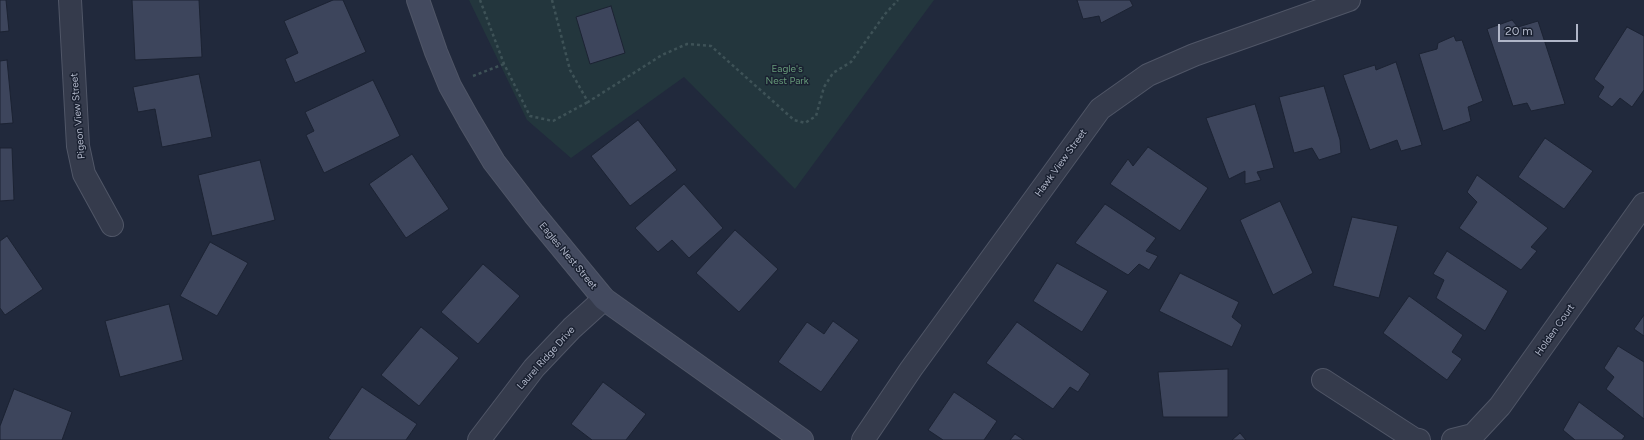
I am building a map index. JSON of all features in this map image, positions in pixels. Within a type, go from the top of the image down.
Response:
[{"type":"street","name":"Pigeon View Street","points":[[70,0],[78,146],[84,174],[112,225]]},
{"type":"street","name":"Eagles Nest Street","points":[[418,0],[436,52],[450,86],[494,162],[534,214],[604,299],[802,440]]},
{"type":"street","name":"Hawk View Street","points":[[863,440],[911,369],[1100,109],[1148,75],[1194,55],[1349,0]]},
{"type":"street","name":"Holden Court","points":[[1453,440],[1473,435],[1500,406],[1644,204]]},
{"type":"street","name":"Laurel Ridge Drive","points":[[479,440],[534,368],[572,328],[604,299]]},
{"type":"street","points":[[1323,380],[1414,439],[1419,440]]},
{"type":"path","points":[[480,0],[504,64],[530,116],[553,121],[588,102],[662,55],[687,44],[711,46],[794,120],[805,123],[816,116],[824,87],[833,73],[851,62],[885,14],[898,0]]},
{"type":"path","points":[[552,0],[570,70],[588,102]]},
{"type":"path","points":[[450,86],[504,64]]},
{"type":"green space","name":"Eagle's Nest Park","points":[[469,0],[934,0],[795,189],[684,77],[571,158],[527,120]]},
{"type":"building","points":[[0,0],[6,0],[9,31],[0,32]]},
{"type":"building","points":[[132,0],[199,0],[202,57],[135,60]]},
{"type":"building","points":[[333,0],[343,0],[366,52],[295,83],[285,59],[298,53],[284,21]]},
{"type":"building","points":[[1077,0],[1130,0],[1133,6],[1101,23],[1099,16],[1083,19]]},
{"type":"building","points":[[611,6],[625,53],[590,64],[576,17]]},
{"type":"building","points":[[1512,20],[1518,27],[1538,21],[1565,104],[1531,111],[1527,103],[1513,106],[1487,29]]},
{"type":"building","points":[[1627,27],[1644,36],[1644,90],[1632,107],[1620,98],[1612,107],[1598,97],[1604,87],[1594,79]]},
{"type":"building","points":[[1454,36],[1456,41],[1462,40],[1483,101],[1468,107],[1471,121],[1443,131],[1419,54],[1437,49],[1438,43]]},
{"type":"building","points":[[7,60],[13,123],[0,124],[0,61]]},
{"type":"building","points":[[1396,62],[1422,145],[1401,151],[1397,140],[1370,150],[1343,75],[1375,65],[1376,70]]},
{"type":"building","points":[[199,74],[212,137],[162,147],[155,109],[138,112],[133,87]]},
{"type":"building","points":[[373,80],[400,136],[324,173],[306,135],[314,131],[305,112]]},
{"type":"building","points":[[1324,86],[1340,140],[1341,153],[1319,160],[1312,148],[1294,153],[1279,97]]},
{"type":"building","points":[[1255,104],[1274,168],[1257,172],[1261,180],[1245,184],[1245,171],[1229,179],[1206,118]]},
{"type":"building","points":[[638,120],[677,170],[630,206],[591,156]]},
{"type":"building","points":[[1545,138],[1593,171],[1564,209],[1518,177]]},
{"type":"building","points":[[1148,147],[1208,188],[1180,231],[1110,184],[1128,159],[1133,166]]},
{"type":"building","points":[[0,148],[12,148],[14,200],[0,201]]},
{"type":"building","points":[[412,154],[449,209],[406,238],[369,184]]},
{"type":"building","points":[[260,160],[275,220],[212,236],[198,175]]},
{"type":"building","points":[[1477,175],[1548,228],[1531,247],[1537,251],[1521,270],[1459,228],[1477,202],[1467,192]]},
{"type":"building","points":[[684,184],[723,228],[689,258],[672,240],[658,252],[635,228]]},
{"type":"building","points":[[1280,201],[1313,273],[1273,295],[1240,220]]},
{"type":"building","points":[[1105,204],[1156,238],[1146,251],[1158,256],[1149,270],[1139,264],[1128,275],[1075,243]]},
{"type":"building","points":[[1352,217],[1398,226],[1379,298],[1333,286]]},
{"type":"building","points":[[735,230],[778,269],[739,312],[696,273]]},
{"type":"building","points":[[7,236],[43,289],[5,315],[0,308],[0,241]]},
{"type":"building","points":[[210,242],[248,263],[217,316],[180,296]]},
{"type":"building","points":[[1447,251],[1508,291],[1485,331],[1436,298],[1444,280],[1433,274]]},
{"type":"building","points":[[1057,263],[1108,291],[1082,332],[1033,301]]},
{"type":"building","points":[[483,264],[520,296],[478,344],[441,312]]},
{"type":"building","points":[[1180,273],[1239,302],[1232,317],[1242,325],[1232,347],[1159,311]]},
{"type":"building","points":[[1409,296],[1463,335],[1452,352],[1462,359],[1447,380],[1383,333]]},
{"type":"building","points":[[169,304],[183,360],[120,377],[105,321]]},
{"type":"building","points":[[1644,315],[1644,336],[1634,329]]},
{"type":"building","points":[[833,321],[859,340],[821,392],[778,362],[807,322],[824,334]]},
{"type":"building","points":[[1017,322],[1090,374],[1078,392],[1070,387],[1053,409],[986,363]]},
{"type":"building","points":[[421,327],[459,358],[419,406],[381,375]]},
{"type":"building","points":[[1618,346],[1644,362],[1644,419],[1606,389],[1614,377],[1604,368]]},
{"type":"building","points":[[1228,369],[1228,417],[1163,417],[1158,372]]},
{"type":"building","points":[[603,382],[646,414],[626,440],[592,440],[571,424]]},
{"type":"building","points":[[362,387],[417,424],[406,440],[331,440],[328,438]]},
{"type":"building","points":[[14,389],[72,412],[62,440],[0,440],[0,426]]},
{"type":"building","points":[[954,392],[997,421],[984,440],[943,440],[928,430]]},
{"type":"building","points":[[1579,402],[1625,436],[1622,440],[1575,440],[1563,430]]},
{"type":"building","points":[[1240,433],[1246,440],[1232,440]]},
{"type":"building","points":[[1015,434],[1024,440],[1010,440]]}]
